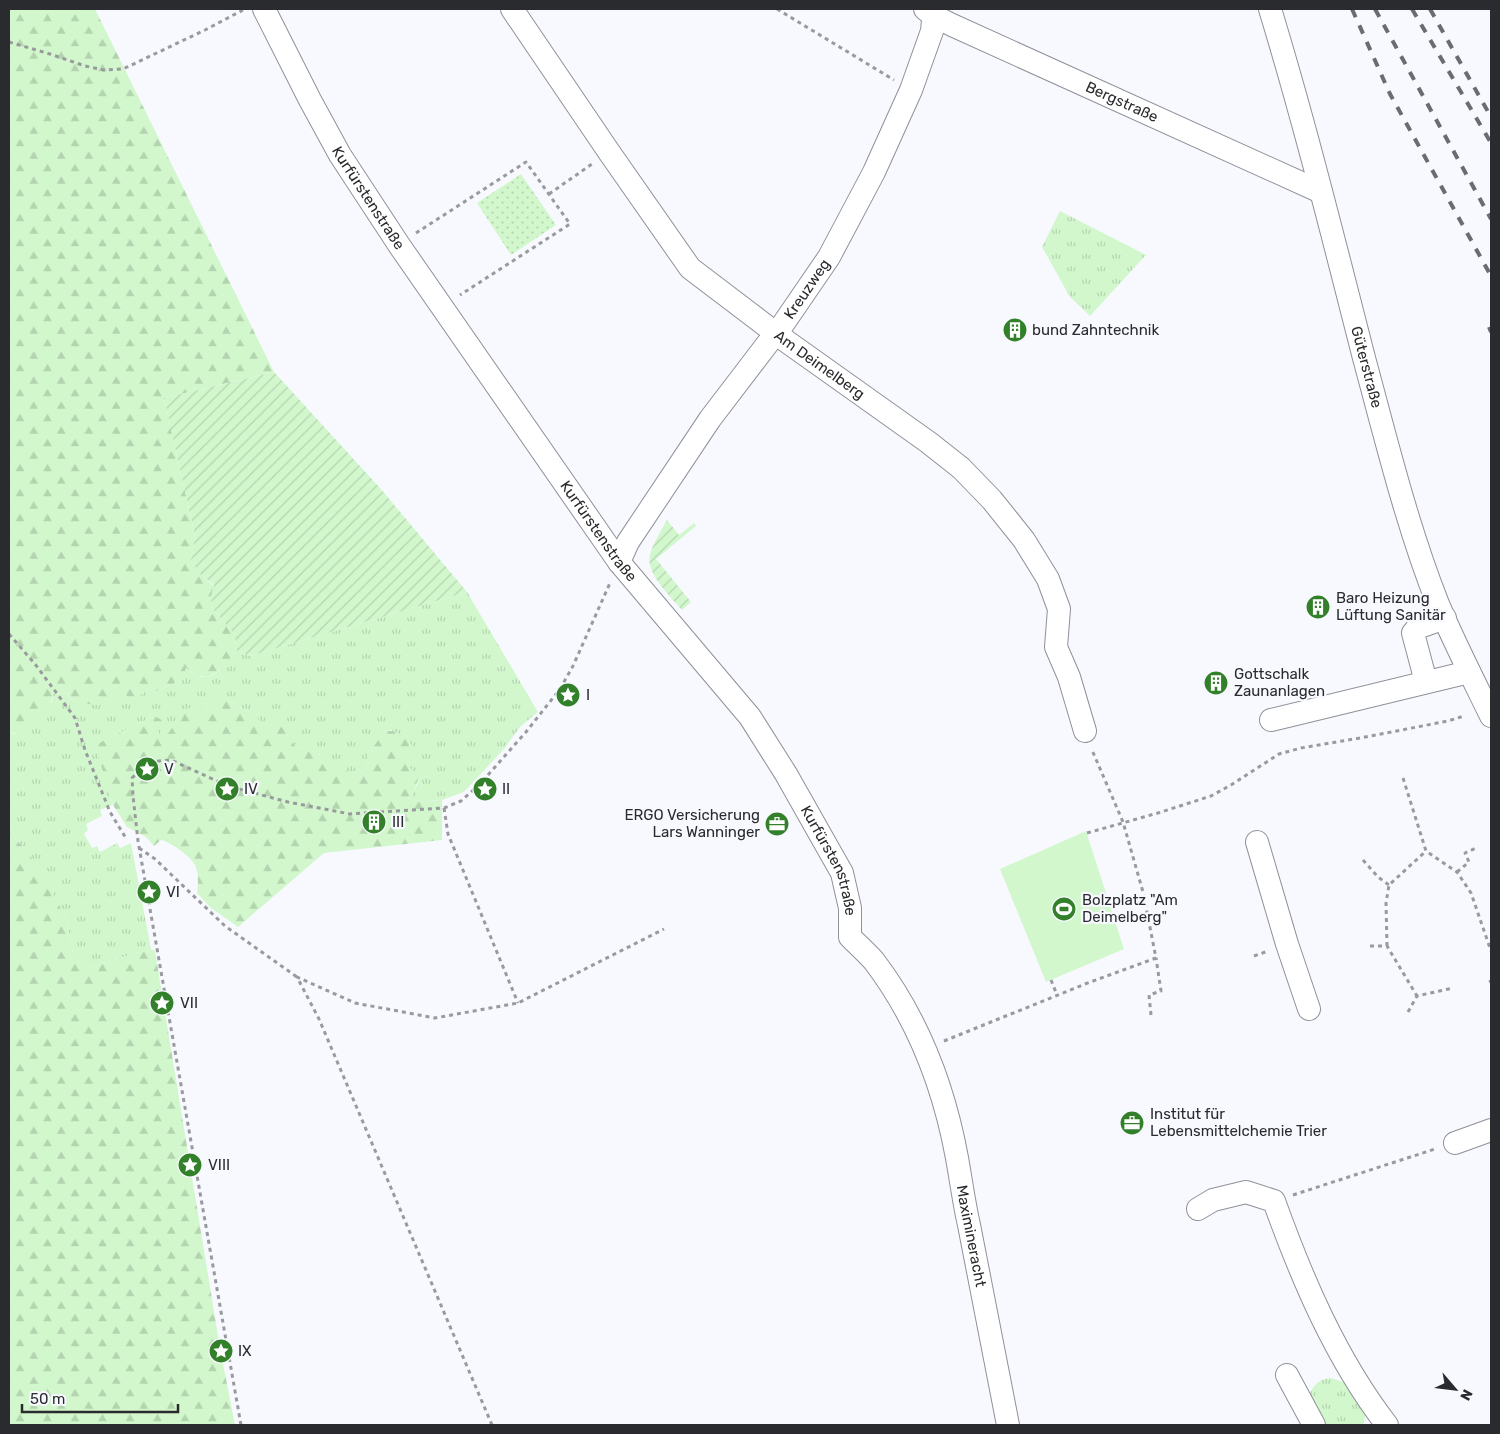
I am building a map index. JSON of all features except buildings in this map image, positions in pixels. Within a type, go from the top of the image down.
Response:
[{"type":"street","name":"Kurfürstenstraße","points":[[264,9],[340,155],[399,245],[619,562],[750,717],[786,774],[842,873],[850,908],[850,937],[874,962],[902,1004],[925,1050]]},
{"type":"street","name":"Am Deimelberg","points":[[512,9],[690,268],[777,334],[928,442],[960,468],[992,500],[1024,540],[1048,579],[1059,609],[1056,647],[1069,677],[1085,731]]},
{"type":"street","name":"Güterstraße","points":[[1270,9],[1298,102],[1405,507],[1438,603],[1491,716]]},
{"type":"street","name":"Kreuzweg","points":[[619,562],[628,542],[710,419],[777,334],[841,237],[894,131],[911,90],[932,31],[931,11]]},
{"type":"street","name":"Bergstraße","points":[[931,11],[1321,192]]},
{"type":"street","points":[[1426,682],[1413,633],[1417,628],[1445,618]]},
{"type":"street","points":[[1271,720],[1469,672]]},
{"type":"street","points":[[1257,842],[1309,1009]]},
{"type":"street","name":"Maximineracht","points":[[925,1050],[944,1104],[957,1157],[963,1197],[1008,1425]]},
{"type":"street","points":[[1455,1143],[1491,1130]]},
{"type":"street","points":[[1198,1208],[1214,1200],[1246,1192],[1274,1201],[1295,1262],[1342,1357],[1385,1425]]},
{"type":"street","points":[[1287,1375],[1314,1425]]},
{"type":"path","points":[[9,42],[85,66],[104,70],[123,68],[245,9]]},
{"type":"path","points":[[777,9],[911,90]]},
{"type":"path","points":[[408,239],[526,162],[570,224],[453,300]]},
{"type":"path","points":[[549,194],[595,162]]},
{"type":"path","points":[[241,1425],[139,848],[132,796],[132,778],[148,762],[172,760],[228,786],[288,802],[350,814],[444,808],[461,801],[480,784],[555,696],[573,666],[619,562]]},
{"type":"path","points":[[9,634],[75,718],[85,750],[110,812],[127,840]]},
{"type":"path","points":[[1087,833],[1158,814],[1211,796],[1279,754],[1301,748],[1448,721],[1464,716]]},
{"type":"path","points":[[1085,731],[1123,822],[1143,892],[1161,991],[1149,995],[1151,1015]]},
{"type":"path","points":[[1403,778],[1426,851],[1457,872],[1471,893],[1491,951]]},
{"type":"path","points":[[444,808],[448,834],[518,1003]]},
{"type":"path","points":[[139,848],[168,871],[225,926],[297,978],[355,1003],[435,1018],[518,1003],[664,928]]},
{"type":"path","points":[[1457,872],[1469,862],[1465,853],[1476,848]]},
{"type":"path","points":[[1417,996],[1387,946],[1386,904],[1389,885],[1426,851]]},
{"type":"path","points":[[1363,860],[1378,877],[1389,885]]},
{"type":"path","points":[[1370,946],[1387,946]]},
{"type":"path","points":[[925,1050],[974,1028],[1156,958]]},
{"type":"path","points":[[297,978],[319,1019],[492,1425]]},
{"type":"path","points":[[1051,980],[1057,995]]},
{"type":"path","points":[[1408,1012],[1417,996],[1452,988]]},
{"type":"path","points":[[1274,1201],[1455,1143]]},
{"type":"green space","points":[[9,9],[95,9],[274,372],[164,398],[195,536],[191,560],[199,573],[214,586],[211,597],[212,608],[235,635],[236,650],[224,668],[208,677],[196,676],[186,668],[182,680],[154,692],[146,688],[138,699],[130,699],[126,695],[116,701],[106,698],[100,705],[76,703],[65,693],[53,694],[50,704],[37,712],[37,718],[25,731],[18,733],[9,732]]},
{"type":"green space","points":[[521,174],[556,225],[511,255],[477,203]]},
{"type":"green space","points":[[1060,211],[1146,255],[1090,316],[1070,297],[1042,247]]},
{"type":"green space","points":[[274,372],[380,488],[467,592],[250,656],[236,650],[235,635],[212,608],[211,597],[214,585],[199,573],[191,560],[195,536],[164,398]]},
{"type":"green space","points":[[667,520],[679,535],[694,523],[696,526],[656,559],[691,602],[682,610],[655,577],[649,562],[653,546]]},
{"type":"green space","points":[[467,592],[538,712],[521,726],[503,750],[464,792],[442,800],[412,802],[412,794],[418,783],[392,730],[385,731],[368,754],[366,771],[351,773],[317,754],[296,747],[282,725],[263,725],[254,715],[239,708],[229,700],[208,703],[203,715],[160,743],[154,716],[96,745],[113,805],[100,810],[102,816],[86,824],[88,830],[84,834],[92,848],[97,846],[100,852],[117,843],[120,848],[131,843],[151,949],[91,967],[79,963],[73,953],[65,916],[25,848],[16,840],[11,829],[9,829],[9,732],[15,734],[37,712],[52,702],[53,694],[65,693],[76,703],[126,695],[146,688],[154,692],[182,680],[186,668],[202,677],[214,674],[225,666],[236,650],[250,656]]},
{"type":"green space","points":[[218,695],[255,715],[263,725],[282,725],[292,733],[292,741],[296,747],[317,754],[351,773],[366,771],[368,754],[385,731],[395,732],[403,736],[416,751],[406,758],[408,766],[418,775],[412,802],[442,800],[442,840],[324,853],[238,927],[211,908],[197,893],[197,871],[195,865],[185,854],[165,841],[161,840],[154,846],[146,837],[127,827],[113,805],[95,745],[154,716],[164,721],[158,727],[161,742],[188,708],[196,710],[203,715],[208,703]]},
{"type":"green space","points":[[9,829],[11,829],[16,840],[25,848],[43,875],[65,916],[73,953],[79,963],[91,967],[151,949],[155,951],[220,1348],[235,1425],[9,1425]]},
{"type":"green space","name":"Bolzplatz \"Am Deimelberg\"","points":[[1086,831],[1124,949],[1046,982],[1000,869]]},
{"type":"green space","points":[[1331,1378],[1346,1383],[1366,1413],[1363,1425],[1322,1425],[1309,1394],[1318,1383]]},
{"type":"railway","points":[[1352,9],[1390,94],[1491,276]]},
{"type":"railway","points":[[1375,9],[1491,219]]},
{"type":"railway","points":[[1412,9],[1491,143]]},
{"type":"railway","points":[[1430,9],[1491,117]]},
{"type":"railway","points":[[1489,327],[1491,332]]},
{"type":"place","name":"bund Zahntechnik","points":[[1015,330]]},
{"type":"place","name":"Baro Heizung Lüftung Sanitär","points":[[1318,607]]},
{"type":"place","name":"Gottschalk Zaunanlagen","points":[[1216,683]]},
{"type":"place","name":"I","points":[[568,695]]},
{"type":"place","name":"V","points":[[147,769]]},
{"type":"place","name":"IV","points":[[227,789]]},
{"type":"place","name":"II","points":[[485,789]]},
{"type":"place","name":"III","points":[[374,822]]},
{"type":"place","name":"ERGO Versicherung Lars Wanninger","points":[[777,824]]},
{"type":"place","name":"VI","points":[[149,892]]},
{"type":"place","name":"Bolzplatz \"Am Deimelberg\"","points":[[1064,909]]},
{"type":"place","name":"VII","points":[[162,1003]]},
{"type":"place","name":"Institut für Lebensmittelchemie Trier","points":[[1132,1123]]},
{"type":"place","name":"VIII","points":[[190,1165]]},
{"type":"place","name":"IX","points":[[221,1351]]}]
